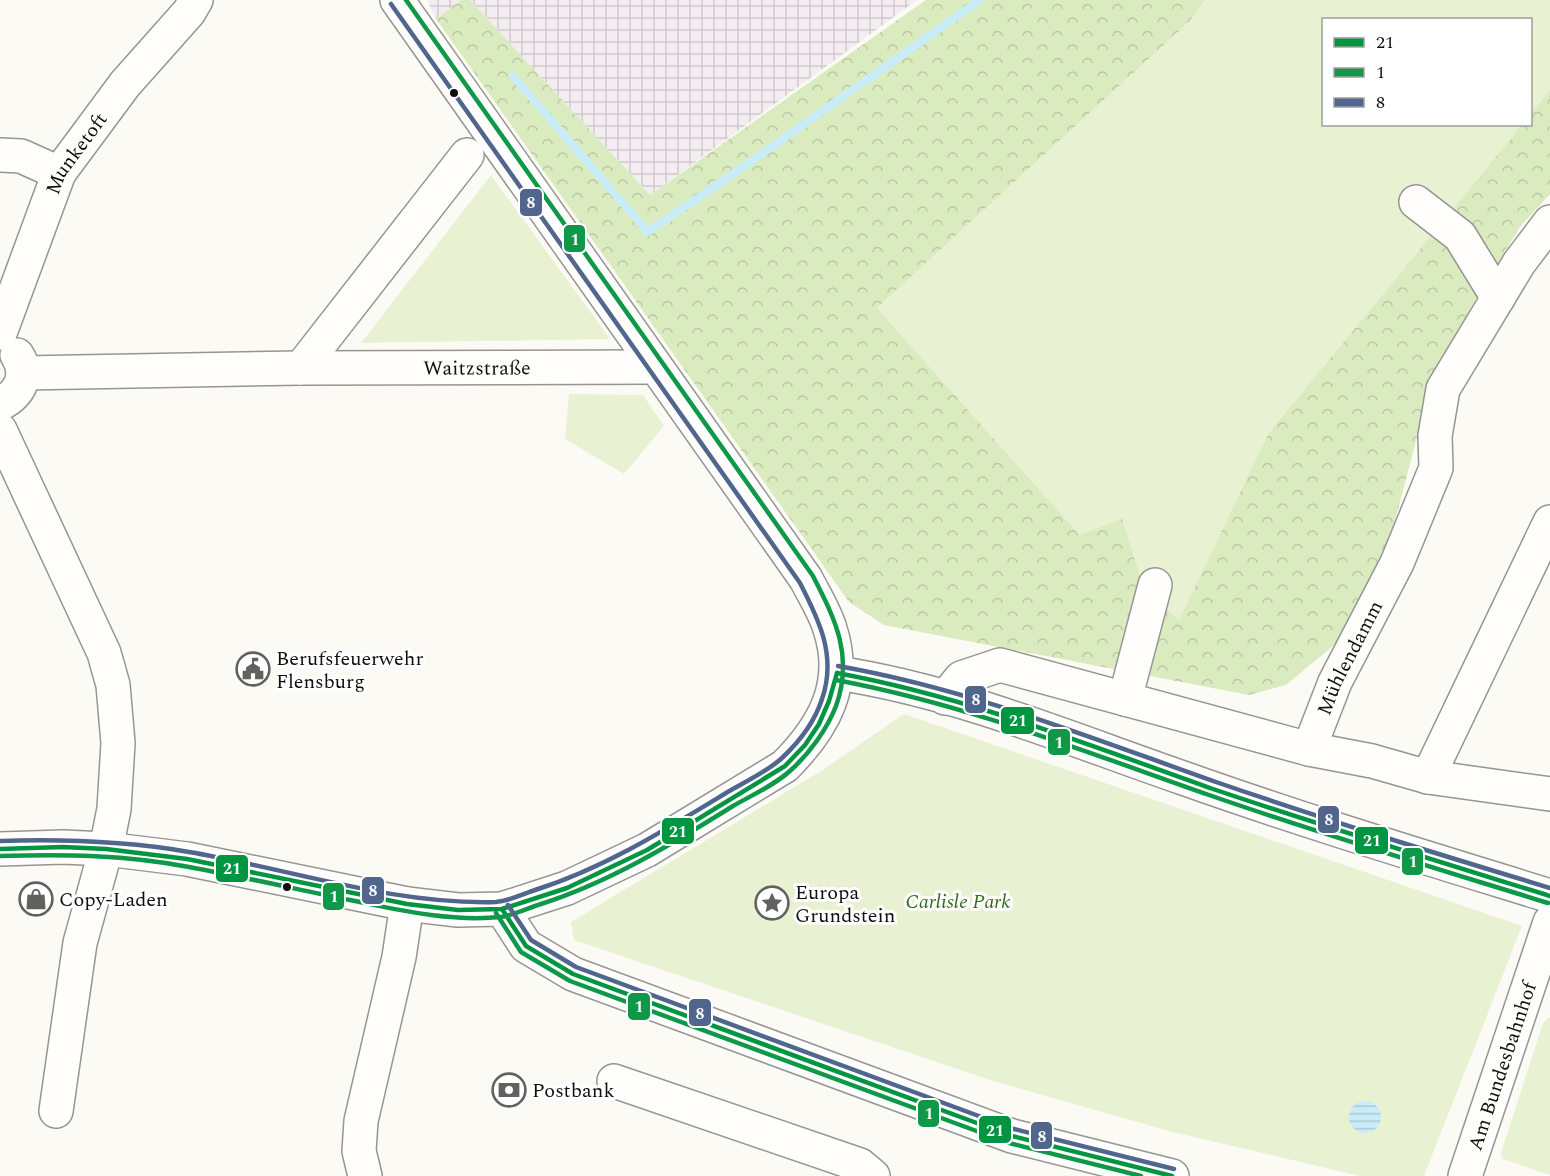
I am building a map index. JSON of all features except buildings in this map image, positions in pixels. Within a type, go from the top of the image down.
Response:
[{"type":"street","name":"Munketoft","points":[[0,333],[59,173],[125,84],[189,12],[196,0]]},
{"type":"street","points":[[0,849],[63,847],[106,849],[187,859],[407,904],[458,910],[502,909],[567,888],[646,850],[785,766],[804,747],[831,701],[837,673],[836,649],[829,626],[806,579],[397,0]]},
{"type":"street","points":[[0,155],[21,156],[59,173]]},
{"type":"street","points":[[301,368],[467,155]]},
{"type":"street","points":[[1416,202],[1460,236],[1498,298]]},
{"type":"street","name":"Mühlendamm","points":[[1309,748],[1335,681],[1397,563],[1436,468],[1435,436],[1443,389],[1519,263],[1550,222]]},
{"type":"street","points":[[0,342],[14,351],[21,362],[23,373],[17,391],[10,399],[0,404]]},
{"type":"street","name":"Waitzstraße","points":[[23,373],[301,368],[655,367]]},
{"type":"street","points":[[0,430],[104,654],[113,684],[118,743],[114,809],[106,849],[80,944],[56,1112]]},
{"type":"street","points":[[1428,777],[1550,522]]},
{"type":"street","points":[[1125,699],[1155,585]]},
{"type":"street","points":[[945,698],[961,678],[1000,665],[1309,748],[1372,761],[1428,777],[1550,794]]},
{"type":"street","points":[[837,673],[868,678],[962,701],[1290,816],[1550,896]]},
{"type":"street","points":[[365,1176],[359,1151],[361,1121],[399,957],[407,904]]},
{"type":"street","points":[[502,909],[526,946],[573,974],[1012,1136],[1172,1176]]},
{"type":"street","name":"Am Bundesbahnhof","points":[[1465,1176],[1550,922]]},
{"type":"street","points":[[614,1081],[860,1165],[873,1176]]},
{"type":"shaded area","points":[[427,0],[461,0],[436,19]]},
{"type":"shaded area","points":[[470,0],[917,0],[650,195]]},
{"type":"green space","points":[[461,0],[470,0],[650,195],[926,0],[1205,0],[1190,21],[877,308],[1080,535],[1122,519],[1144,588],[1179,620],[1268,434],[1521,126],[1532,126],[1532,113],[1550,90],[1550,194],[1520,227],[1473,303],[1431,384],[1392,532],[1340,640],[1286,685],[1249,695],[884,625],[849,602],[436,19]]},
{"type":"green space","points":[[1205,0],[1550,0],[1550,90],[1532,113],[1532,18],[1322,18],[1322,126],[1521,126],[1268,434],[1179,620],[1080,535],[877,308],[1190,21]]},
{"type":"green space","points":[[491,175],[610,339],[361,343]]},
{"type":"green space","points":[[569,394],[643,395],[664,426],[624,474],[565,439]]},
{"type":"green space","name":"Carlisle Park","points":[[904,714],[1522,926],[1424,1176],[1360,1176],[1173,1132],[990,1080],[574,940],[571,922],[821,771]]},
{"type":"green space","points":[[1550,1017],[1550,1175],[1503,1159],[1501,1153],[1543,1023]]},
{"type":"water","points":[[1365,1101],[1377,1105],[1381,1117],[1377,1129],[1365,1133],[1353,1129],[1349,1117],[1353,1105]]},
{"type":"waterway","points":[[513,76],[648,232],[980,0]]},
{"type":"transit line","name":"1","points":[[0,856],[72,855],[142,860],[209,871],[387,908],[463,918],[501,917],[592,885],[664,848],[771,785],[805,756],[823,732],[832,715],[841,688],[843,671],[840,638],[813,576],[406,0]]},
{"type":"transit line","name":"8","points":[[0,841],[48,840],[142,845],[227,859],[380,892],[418,898],[496,902],[561,881],[610,859],[762,772],[782,758],[794,745],[806,731],[819,707],[826,683],[827,653],[814,611],[800,583],[391,4]]},
{"type":"transit line","name":"8","points":[[838,666],[887,676],[982,701],[1299,810],[1550,888]]},
{"type":"transit line","name":"21","points":[[837,673],[933,695],[980,709],[1074,739],[1255,803],[1550,896]]},
{"type":"transit line","name":"21","points":[[0,849],[63,847],[106,849],[187,859],[407,904],[458,910],[502,909],[567,888],[647,850],[785,766],[805,745],[819,724],[837,673]]},
{"type":"transit line","name":"1","points":[[836,680],[931,702],[1025,730],[1293,823],[1548,903]]},
{"type":"transit line","name":"8","points":[[508,905],[531,940],[576,967],[1014,1129],[1174,1169]]},
{"type":"transit line","name":"21","points":[[502,909],[526,946],[573,974],[1012,1136],[1172,1176]]},
{"type":"transit line","name":"1","points":[[496,913],[521,952],[570,981],[1009,1143],[1141,1176]]},
{"type":"place","name":"Berufsfeuerwehr Flensburg","points":[[253,669]]},
{"type":"place","name":"Copy-Laden","points":[[36,899]]},
{"type":"place","name":"Europa Grundstein","points":[[772,903]]},
{"type":"place","name":"Postbank","points":[[509,1090]]}]
